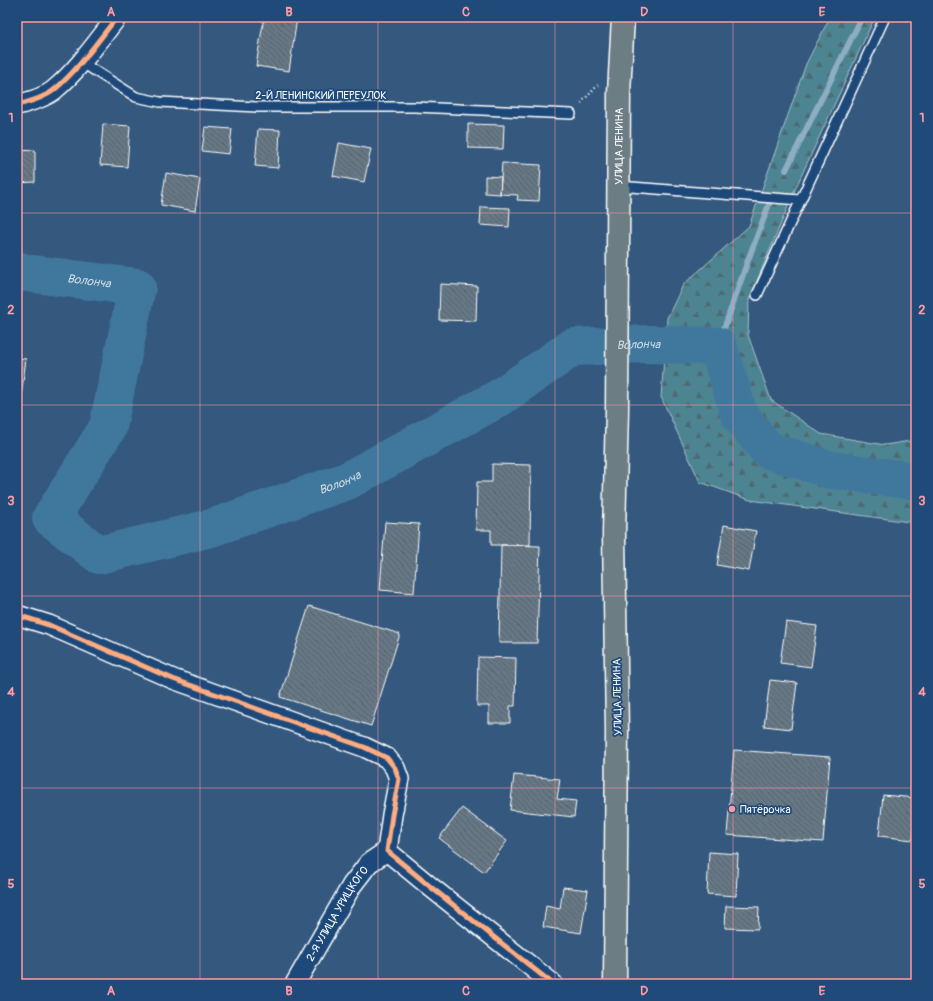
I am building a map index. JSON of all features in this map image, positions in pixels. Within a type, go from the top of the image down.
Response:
[{"type":"main road","name":"УЛИЦА ЛЕНИНА","points":[[615,984],[617,724],[614,534],[617,410],[619,93],[623,17]]},
{"type":"street","points":[[17,105],[30,102],[53,90],[81,62],[117,17]]},
{"type":"street","points":[[17,615],[49,625],[173,679],[364,747],[387,758],[395,768],[399,779],[387,851],[553,984]]},
{"type":"street","name":"2-Я УЛИЦА УРИЦКОГО","points":[[295,984],[352,885],[369,863],[387,851]]},
{"type":"lane","points":[[757,295],[885,17]]},
{"type":"lane","name":"2-Й ЛЕНИНСКИЙ ПЕРЕУЛОК","points":[[81,62],[136,97],[160,102],[257,107],[415,107],[571,114]]},
{"type":"lane","points":[[618,186],[800,200]]},
{"type":"path","points":[[571,114],[601,81]]},
{"type":"green space","points":[[830,17],[875,17],[797,185],[749,300],[748,335],[771,400],[821,434],[885,445],[916,440],[916,523],[750,500],[700,482],[661,397],[667,318],[683,285],[749,226],[806,64]]},
{"type":"building","points":[[264,17],[297,18],[289,71],[256,66]]},
{"type":"building","points":[[17,27],[21,28],[17,46]]},
{"type":"building","points":[[103,124],[130,126],[127,167],[100,165]]},
{"type":"building","points":[[468,124],[504,125],[503,149],[468,148]]},
{"type":"building","points":[[205,127],[232,129],[229,154],[202,151]]},
{"type":"building","points":[[258,129],[280,130],[278,168],[255,166]]},
{"type":"building","points":[[339,143],[371,149],[364,182],[333,176]]},
{"type":"building","points":[[35,150],[35,182],[17,183],[17,151]]},
{"type":"building","points":[[502,163],[541,165],[539,201],[517,200],[518,195],[500,194]]},
{"type":"building","points":[[166,173],[200,179],[195,211],[161,205]]},
{"type":"building","points":[[485,176],[501,177],[500,194],[485,193]]},
{"type":"building","points":[[481,207],[510,208],[509,227],[480,225]]},
{"type":"building","points":[[440,284],[477,286],[476,321],[439,320]]},
{"type":"building","points":[[17,358],[26,359],[18,419],[17,419]]},
{"type":"building","points":[[492,464],[531,465],[530,545],[491,545],[491,530],[476,530],[477,482],[492,482]]},
{"type":"building","points":[[385,522],[419,524],[414,593],[380,590]]},
{"type":"building","points":[[724,525],[756,531],[749,571],[717,565]]},
{"type":"building","points":[[501,545],[540,546],[537,643],[499,643]]},
{"type":"building","points":[[309,606],[400,634],[371,726],[280,697]]},
{"type":"building","points":[[786,622],[817,626],[811,667],[780,663]]},
{"type":"building","points":[[478,657],[516,658],[515,706],[510,706],[510,723],[489,723],[489,706],[477,706]]},
{"type":"building","points":[[770,680],[797,683],[791,729],[764,726]]},
{"type":"building","points":[[734,750],[830,757],[823,842],[727,835]]},
{"type":"building","points":[[514,775],[560,779],[557,799],[576,801],[574,817],[510,810]]},
{"type":"building","points":[[883,795],[916,798],[916,831],[914,831],[913,840],[879,836]]},
{"type":"building","points":[[462,808],[507,841],[484,872],[439,838]]},
{"type":"building","points":[[709,852],[738,854],[736,896],[707,894]]},
{"type":"building","points":[[563,887],[588,890],[581,933],[543,927],[546,906],[560,909]]},
{"type":"building","points":[[726,906],[759,907],[758,929],[725,928]]},
{"type":"waterway","points":[[786,170],[862,17]]},
{"type":"waterway","points":[[718,346],[771,199]]},
{"type":"waterway","name":"Волонча","points":[[17,270],[26,273],[137,287],[108,427],[51,518],[99,555],[211,528],[347,481],[499,398],[573,347],[649,344],[718,346],[739,414],[768,450],[831,470],[916,481]]},
{"type":"cycle path","points":[[17,105],[41,97],[54,90],[79,64],[117,17]]},
{"type":"cycle path","points":[[17,615],[49,625],[173,679],[364,747],[387,758],[395,768],[399,779],[387,851],[553,984]]},
{"type":"place","name":"Пятёрочка","points":[[732,809]]}]
